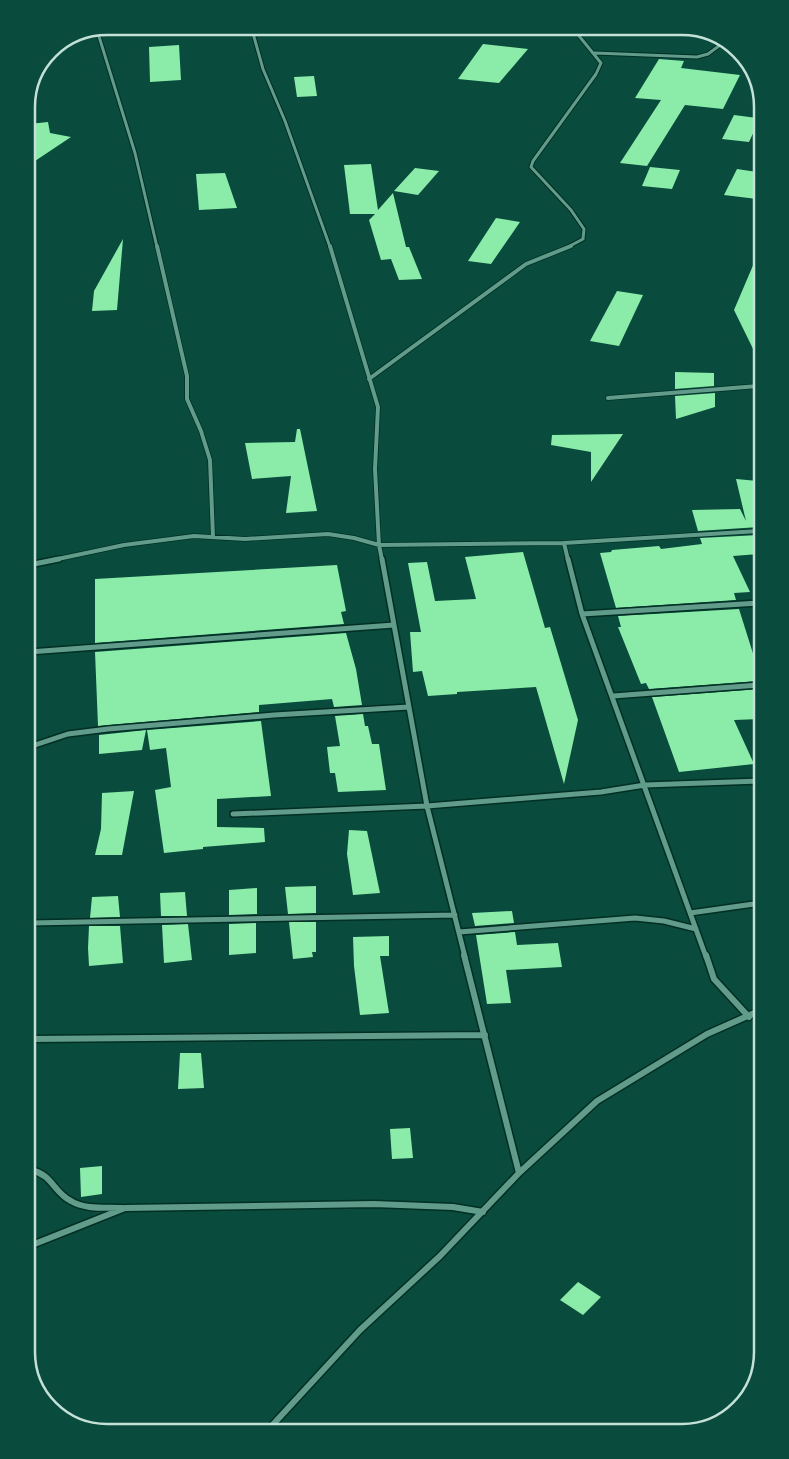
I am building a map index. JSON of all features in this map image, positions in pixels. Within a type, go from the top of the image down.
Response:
[{"type":"street","points":[[254,35],[263,69],[285,120],[329,242],[332,258],[378,407],[375,469],[379,545],[427,806],[519,1172]]},
{"type":"street","points":[[369,379],[526,264],[570,247],[583,239],[584,229],[571,210],[531,167],[533,161],[596,74],[601,63],[579,35]]},
{"type":"street","points":[[99,36],[135,153],[187,376],[187,399],[201,431],[210,460],[213,537]]},
{"type":"street","points":[[594,53],[697,58],[708,54],[720,45]]},
{"type":"street","points":[[608,398],[754,386]]},
{"type":"street","points":[[35,564],[124,545],[194,536],[245,539],[328,534],[354,538],[379,545],[564,543],[754,531]]},
{"type":"street","points":[[564,543],[582,614],[714,979],[749,1017]]},
{"type":"street","points":[[582,614],[754,603]]},
{"type":"street","points":[[35,652],[394,625]]},
{"type":"street","points":[[613,696],[754,685]]},
{"type":"street","points":[[35,744],[68,734],[108,729],[274,715],[409,707]]},
{"type":"street","points":[[233,814],[427,806],[601,792],[645,785],[754,782]]},
{"type":"street","points":[[690,913],[754,904]]},
{"type":"street","points":[[35,923],[455,915]]},
{"type":"street","points":[[459,932],[635,918],[664,921],[696,930]]},
{"type":"street","points":[[273,1424],[360,1330],[440,1256],[519,1172],[597,1101],[707,1034],[754,1014]]},
{"type":"street","points":[[35,1039],[485,1035]]},
{"type":"street","points":[[35,1171],[49,1176],[70,1201],[84,1205],[125,1208],[374,1204],[453,1207],[483,1212]]},
{"type":"street","points":[[35,1244],[125,1208]]},
{"type":"building","points":[[483,44],[528,49],[499,83],[458,79]]},
{"type":"building","points":[[179,45],[181,80],[150,82],[149,47]]},
{"type":"building","points":[[659,59],[684,61],[681,68],[740,75],[723,109],[685,105],[647,166],[620,163],[661,100],[635,98]]},
{"type":"building","points":[[314,76],[317,96],[297,97],[294,77]]},
{"type":"building","points":[[734,115],[754,118],[754,131],[749,142],[722,139]]},
{"type":"building","points":[[48,122],[50,133],[71,137],[35,161],[35,123]]},
{"type":"building","points":[[371,164],[378,210],[393,193],[406,247],[409,247],[422,279],[399,280],[391,259],[381,260],[369,220],[375,214],[350,214],[344,165]]},
{"type":"building","points":[[650,167],[680,170],[672,189],[642,186]]},
{"type":"building","points":[[415,168],[439,171],[418,195],[394,191]]},
{"type":"building","points":[[737,169],[754,172],[754,199],[724,195]]},
{"type":"building","points":[[225,173],[237,208],[199,210],[196,174]]},
{"type":"building","points":[[496,218],[520,222],[491,264],[468,261]]},
{"type":"building","points":[[123,239],[117,310],[92,311],[94,291]]},
{"type":"building","points":[[754,263],[754,351],[734,310]]},
{"type":"building","points":[[617,291],[643,295],[619,346],[590,341]]},
{"type":"building","points":[[675,372],[714,373],[714,386],[675,389]]},
{"type":"building","points":[[715,393],[715,407],[676,419],[675,396]]},
{"type":"building","points":[[297,429],[300,429],[317,511],[286,513],[291,476],[252,479],[245,443],[295,442]]},
{"type":"building","points":[[623,434],[591,482],[591,452],[551,445],[552,435]]},
{"type":"building","points":[[736,479],[754,481],[754,527],[698,531],[692,510],[740,509],[746,521]]},
{"type":"building","points":[[754,535],[754,554],[733,556],[750,592],[734,593],[736,600],[616,608],[600,553],[611,552],[612,550],[659,546],[661,549],[702,544],[700,538]]},
{"type":"building","points":[[523,552],[545,628],[550,627],[578,720],[564,784],[536,687],[457,692],[457,694],[428,696],[422,671],[413,672],[410,632],[421,632],[408,563],[427,562],[435,601],[476,599],[465,557]]},
{"type":"building","points":[[337,565],[346,611],[341,612],[344,624],[95,643],[95,579]]},
{"type":"building","points":[[739,609],[754,657],[754,681],[649,689],[646,683],[641,684],[618,627],[621,627],[618,616]]},
{"type":"building","points":[[346,633],[356,669],[362,705],[334,707],[332,699],[259,705],[259,712],[98,726],[95,652]]},
{"type":"building","points":[[754,689],[754,719],[734,720],[754,764],[679,772],[652,697]]},
{"type":"building","points":[[363,714],[365,726],[368,726],[372,744],[379,744],[386,790],[338,792],[335,773],[330,773],[327,747],[340,746],[335,716]]},
{"type":"building","points":[[261,721],[271,796],[217,799],[217,827],[264,828],[265,842],[203,847],[203,849],[164,853],[155,790],[171,787],[166,748],[150,750],[147,730]]},
{"type":"building","points":[[146,730],[142,750],[99,754],[99,735]]},
{"type":"building","points":[[134,791],[122,855],[95,855],[101,829],[102,793]]},
{"type":"building","points":[[349,830],[367,831],[380,893],[353,895],[347,854]]},
{"type":"building","points":[[316,886],[316,913],[288,914],[285,887]]},
{"type":"building","points":[[257,888],[257,914],[229,915],[229,890]]},
{"type":"building","points":[[185,892],[187,916],[161,916],[160,893]]},
{"type":"building","points":[[118,896],[120,917],[90,918],[92,897]]},
{"type":"building","points":[[512,911],[514,923],[475,926],[472,913]]},
{"type":"building","points":[[289,922],[316,922],[316,952],[312,952],[313,957],[293,959]]},
{"type":"building","points":[[256,923],[256,953],[229,955],[229,924]]},
{"type":"building","points":[[188,924],[192,960],[164,963],[162,925]]},
{"type":"building","points":[[89,926],[120,926],[123,963],[89,966]]},
{"type":"building","points":[[515,932],[517,945],[558,943],[562,967],[506,970],[511,1003],[487,1004],[476,935]]},
{"type":"building","points":[[389,936],[389,956],[380,956],[389,1013],[360,1015],[354,966],[353,937]]},
{"type":"building","points":[[180,1053],[201,1053],[204,1088],[178,1089]]},
{"type":"building","points":[[410,1128],[413,1158],[392,1159],[390,1129]]},
{"type":"building","points":[[102,1166],[102,1194],[81,1197],[80,1168]]},
{"type":"building","points":[[578,1282],[601,1297],[583,1315],[560,1300]]}]
